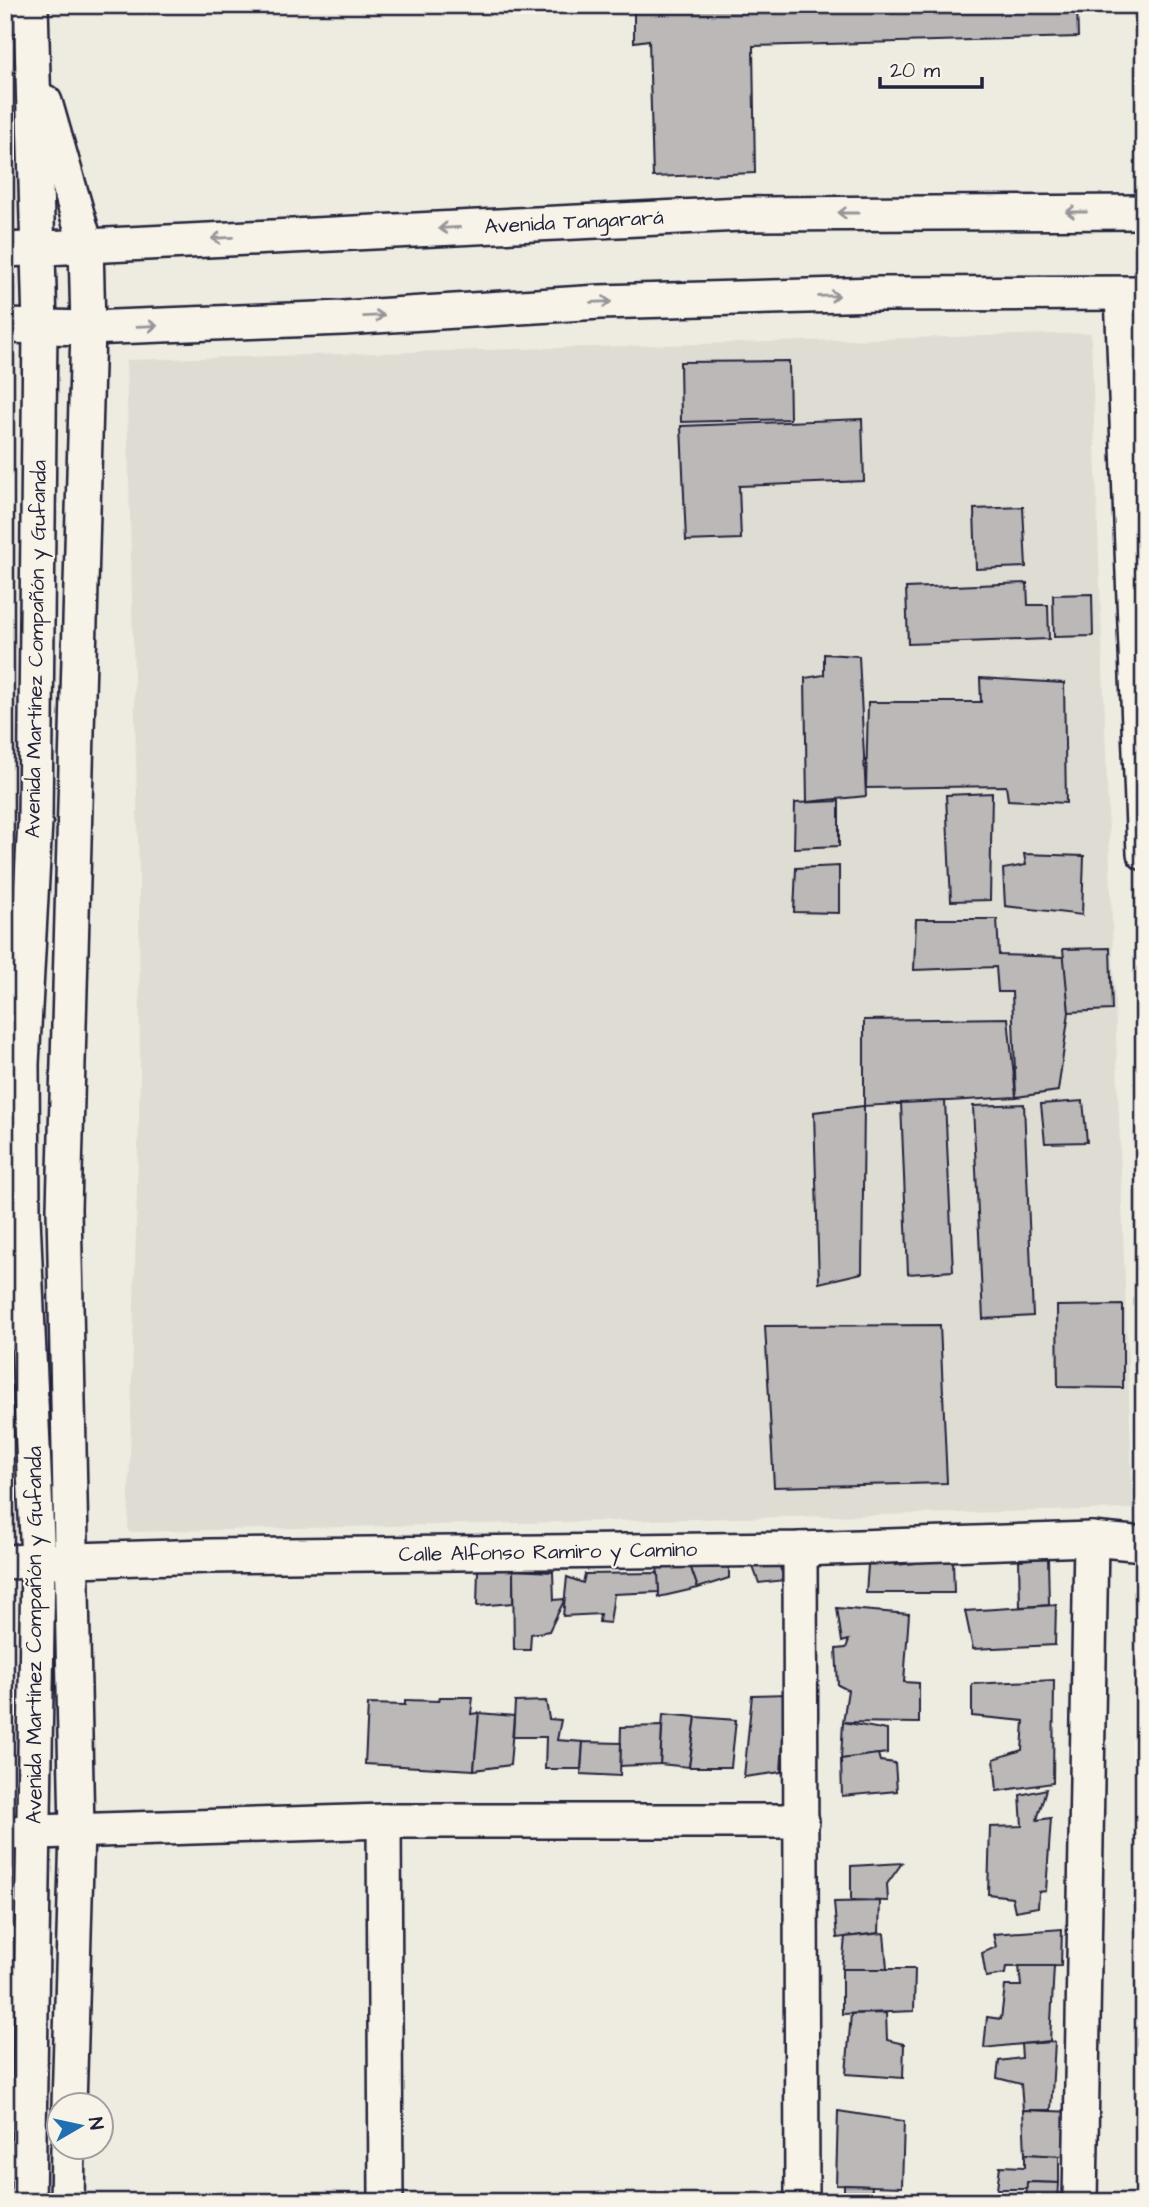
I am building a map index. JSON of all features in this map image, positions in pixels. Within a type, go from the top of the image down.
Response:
[{"type":"street","name":"Avenida Martínez Compañón y Gufanda","points":[[28,2202],[20,1832],[38,1561],[14,1064],[20,821],[40,326],[31,5]]},
{"type":"street","name":"Avenida Martínez Compañón y Gufanda","points":[[33,61],[86,245],[88,328],[64,1209],[77,1831],[69,2092]]},
{"type":"street","name":"Avenida Tangarará","points":[[5,250],[741,214],[1144,212]]},
{"type":"street","points":[[5,326],[88,328],[330,318],[600,302],[879,294],[1133,293],[1144,853]]},
{"type":"street","points":[[1080,2202],[1091,1539]]},
{"type":"street","name":"Calle Alfonso Ramiro y Camino","points":[[5,1562],[210,1556],[800,1549],[1091,1539],[1144,1544]]},
{"type":"street","points":[[800,1549],[802,2202]]},
{"type":"street","points":[[20,1832],[384,1821],[802,1821]]},
{"type":"street","points":[[384,1821],[386,2202]]},
{"type":"street","points":[[66,2202],[67,2162]]},
{"type":"shaded area","points":[[1091,333],[1133,1509],[128,1532],[140,1077],[139,879],[126,360]]},
{"type":"building","points":[[634,5],[1077,5],[1078,37],[753,46],[755,173],[653,177],[649,40],[634,42]]},
{"type":"building","points":[[789,361],[790,419],[681,422],[680,362]]},
{"type":"building","points":[[862,419],[864,481],[739,486],[741,539],[686,541],[681,426]]},
{"type":"building","points":[[1023,507],[1026,567],[976,569],[974,509]]},
{"type":"building","points":[[1027,583],[1028,605],[1048,605],[1049,639],[908,644],[906,588]]},
{"type":"building","points":[[1092,594],[1093,636],[1054,637],[1053,595]]},
{"type":"building","points":[[824,654],[859,656],[866,796],[807,802],[805,678],[824,675]]},
{"type":"building","points":[[980,678],[1064,683],[1066,803],[1008,800],[1006,786],[866,788],[868,702],[981,702]]},
{"type":"building","points":[[992,793],[990,900],[951,901],[946,795]]},
{"type":"building","points":[[839,801],[839,846],[794,848],[795,803]]},
{"type":"building","points":[[1024,854],[1084,856],[1082,915],[1005,906],[1003,869],[1026,865]]},
{"type":"building","points":[[839,866],[839,913],[794,912],[796,868]]},
{"type":"building","points":[[916,919],[997,919],[999,955],[1065,957],[1069,1012],[1058,1091],[1016,1097],[1012,992],[998,992],[996,967],[914,970]]},
{"type":"building","points":[[1110,948],[1112,1010],[1069,1012],[1063,949]]},
{"type":"building","points":[[1008,1018],[1016,1097],[864,1106],[864,1020]]},
{"type":"building","points":[[945,1101],[953,1271],[908,1274],[901,1103]]},
{"type":"building","points":[[1083,1101],[1087,1142],[1045,1143],[1041,1104]]},
{"type":"building","points":[[1024,1104],[1033,1316],[983,1319],[973,1106]]},
{"type":"building","points":[[864,1106],[862,1273],[819,1283],[814,1112]]},
{"type":"building","points":[[1123,1305],[1123,1388],[1058,1387],[1057,1306]]},
{"type":"building","points":[[940,1325],[947,1483],[774,1487],[765,1326]]},
{"type":"building","points":[[898,1546],[895,1565],[953,1559],[954,1593],[866,1593],[869,1552]]},
{"type":"building","points":[[1048,1558],[1049,1605],[1020,1607],[1019,1560]]},
{"type":"building","points":[[657,1564],[691,1568],[698,1588],[659,1597]]},
{"type":"building","points":[[779,1565],[785,1580],[759,1583],[753,1567]]},
{"type":"building","points":[[729,1567],[729,1578],[698,1588],[691,1568]]},
{"type":"building","points":[[478,1569],[513,1570],[513,1603],[477,1606]]},
{"type":"building","points":[[513,1570],[553,1572],[554,1600],[565,1599],[549,1631],[531,1634],[530,1650],[514,1650]]},
{"type":"building","points":[[658,1573],[659,1592],[614,1594],[610,1623],[599,1622],[600,1614],[563,1616],[567,1577],[583,1583],[585,1574]]},
{"type":"building","points":[[1056,1605],[1055,1645],[973,1649],[965,1611]]},
{"type":"building","points":[[837,1608],[909,1614],[904,1682],[919,1683],[919,1723],[843,1722],[848,1690],[838,1685],[836,1649],[846,1648],[849,1640],[842,1642]]},
{"type":"building","points":[[1054,1680],[1053,1783],[997,1791],[994,1759],[1022,1750],[1024,1721],[972,1716],[972,1684]]},
{"type":"building","points":[[786,1694],[781,1772],[744,1777],[752,1695]]},
{"type":"building","points":[[440,1697],[473,1697],[471,1714],[479,1713],[474,1770],[365,1764],[368,1704],[405,1705],[405,1700],[439,1701]]},
{"type":"building","points":[[546,1701],[549,1719],[561,1720],[557,1740],[583,1742],[581,1769],[545,1769],[546,1737],[513,1737],[515,1702]]},
{"type":"building","points":[[479,1713],[514,1716],[510,1765],[474,1770]]},
{"type":"building","points":[[663,1714],[696,1717],[689,1767],[660,1764]]},
{"type":"building","points":[[696,1717],[736,1720],[731,1767],[689,1767]]},
{"type":"building","points":[[843,1722],[887,1730],[887,1753],[841,1759]]},
{"type":"building","points":[[662,1726],[660,1764],[620,1766],[621,1727]]},
{"type":"building","points":[[583,1742],[621,1743],[620,1776],[581,1774]]},
{"type":"building","points":[[878,1754],[880,1761],[895,1763],[897,1791],[842,1796],[841,1759]]},
{"type":"building","points":[[1046,1789],[1037,1820],[1051,1818],[1046,1891],[1039,1892],[1038,1907],[1015,1911],[1012,1897],[988,1894],[990,1827],[1022,1826],[1020,1795]]},
{"type":"building","points":[[902,1863],[887,1884],[888,1901],[851,1900],[851,1866]]},
{"type":"building","points":[[880,1901],[879,1933],[837,1938],[834,1902]]},
{"type":"building","points":[[1062,1929],[1061,1966],[1006,1967],[1005,1974],[986,1977],[982,1953],[996,1947],[993,1934]]},
{"type":"building","points":[[884,1933],[887,1969],[842,1969],[845,1937]]},
{"type":"building","points":[[1019,1966],[1054,1966],[1050,2041],[984,2048],[987,2017],[1001,2019],[1005,1986],[1021,1986]]},
{"type":"building","points":[[842,1969],[915,1969],[914,2011],[842,2014]]},
{"type":"building","points":[[886,2013],[887,2040],[904,2044],[903,2078],[846,2074],[851,2014]]},
{"type":"building","points":[[1055,2042],[1051,2110],[1023,2110],[1021,2084],[997,2078],[999,2061],[1022,2058],[1021,2044]]},
{"type":"building","points":[[1023,2110],[1075,2112],[1073,2154],[1025,2154]]},
{"type":"building","points":[[838,2111],[904,2121],[902,2187],[836,2185]]},
{"type":"building","points":[[1025,2154],[1059,2156],[1059,2183],[1027,2182],[1027,2189],[997,2189],[1000,2166],[1025,2167]]},
{"type":"building","points":[[1027,2182],[1059,2183],[1058,2202],[1026,2202]]},
{"type":"building","points":[[844,2185],[872,2186],[871,2202],[844,2202]]}]
